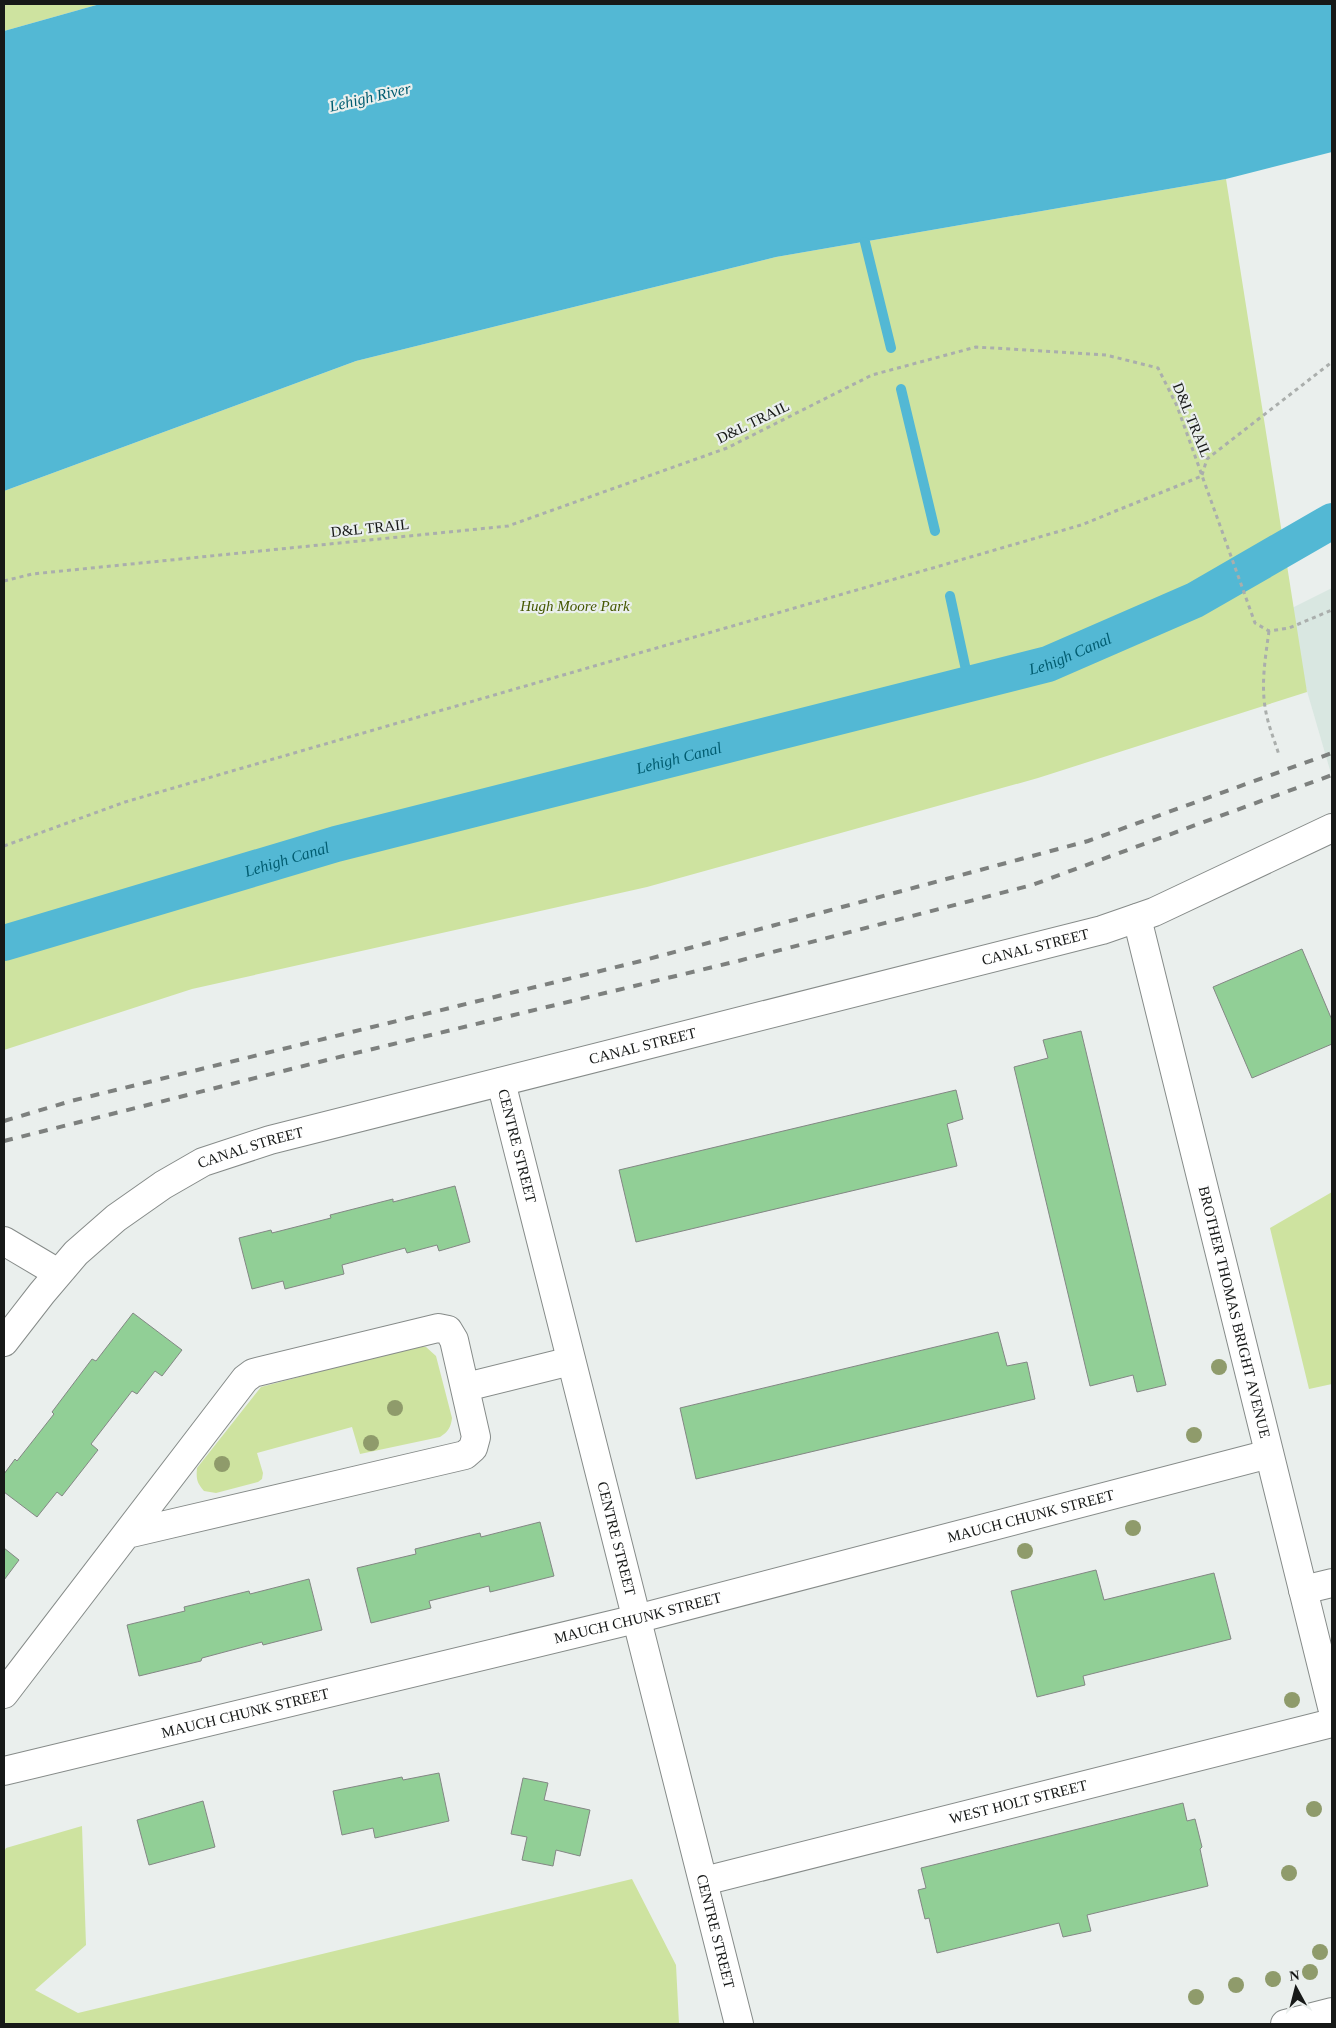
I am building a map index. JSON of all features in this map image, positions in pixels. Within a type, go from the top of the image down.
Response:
[{"type":"street","name":"CANAL STREET","points":[[4,1342],[76,1253],[116,1218],[163,1185],[203,1162],[270,1140],[1102,930],[1137,918],[1332,828]]},
{"type":"street","name":"BROTHER THOMAS BRIGHT AVENUE","points":[[1137,918],[1332,1707]]},
{"type":"street","name":"CENTRE STREET","points":[[500,1082],[739,2024]]},
{"type":"street","points":[[4,1240],[58,1273]]},
{"type":"street","points":[[4,1694],[245,1379],[253,1373],[438,1328],[448,1330],[454,1340],[476,1437],[473,1448],[465,1455],[127,1534]]},
{"type":"street","points":[[466,1387],[571,1361]]},
{"type":"street","name":"MAUCH CHUNK STREET","points":[[4,1770],[636,1619],[1269,1454]]},
{"type":"street","points":[[1303,1590],[1332,1583]]},
{"type":"street","name":"WEST HOLT STREET","points":[[704,1881],[1332,1723]]},
{"type":"street","points":[[1285,2024],[1332,2012]]},
{"type":"path","name":"D&L TRAIL","points":[[4,581],[32,574],[508,526],[727,448],[872,375],[976,347],[1106,355],[1158,368],[1177,406],[1255,623],[1269,631]]},
{"type":"path","points":[[4,846],[124,802],[1081,525],[1202,476],[1207,459],[1332,362]]},
{"type":"path","points":[[1279,755],[1267,717],[1264,698],[1264,672],[1269,631],[1289,628],[1332,610]]},
{"type":"shaded area","points":[[1332,588],[1332,777],[1284,612]]},
{"type":"green space","points":[[4,4],[100,4],[4,31]]},
{"type":"green space","name":"Hugh Moore Park","points":[[1226,179],[1307,692],[1038,778],[647,887],[192,989],[4,1050],[4,491],[356,361],[776,257]]},
{"type":"green space","points":[[1332,1192],[1332,1384],[1309,1389],[1270,1228]]},
{"type":"green space","points":[[417,1346],[426,1347],[436,1356],[452,1418],[449,1429],[440,1437],[360,1454],[352,1427],[257,1453],[263,1473],[262,1479],[258,1482],[216,1493],[204,1491],[200,1486],[197,1478],[197,1468],[261,1387]]},
{"type":"green space","points":[[82,1826],[86,1945],[35,1990],[78,2013],[632,1879],[676,1965],[679,2024],[4,2024],[4,1852],[6,1848]]},
{"type":"water","name":"Lehigh River","points":[[100,4],[1332,4],[1332,152],[1226,179],[776,257],[356,361],[4,491],[4,31]]},
{"type":"building","points":[[1302,949],[1332,1020],[1332,1044],[1252,1078],[1213,987]]},
{"type":"building","points":[[1081,1031],[1166,1385],[1137,1392],[1133,1375],[1090,1386],[1014,1067],[1048,1058],[1043,1040]]},
{"type":"building","points":[[956,1090],[963,1119],[947,1124],[957,1166],[636,1242],[619,1170]]},
{"type":"building","points":[[455,1186],[470,1242],[439,1251],[437,1245],[407,1253],[405,1248],[342,1265],[344,1274],[285,1289],[283,1281],[252,1289],[239,1238],[271,1230],[272,1233],[331,1218],[330,1215],[393,1199],[393,1202]]},
{"type":"building","points":[[133,1313],[182,1350],[162,1376],[155,1371],[137,1394],[132,1391],[91,1444],[98,1450],[62,1496],[57,1492],[37,1517],[4,1492],[4,1474],[15,1459],[17,1461],[54,1414],[52,1412],[92,1359],[96,1361]]},
{"type":"building","points":[[998,1332],[1007,1366],[1027,1362],[1035,1399],[696,1479],[680,1408]]},
{"type":"building","points":[[540,1522],[554,1576],[490,1592],[489,1586],[429,1601],[431,1608],[371,1623],[357,1568],[416,1554],[415,1549],[480,1533],[481,1537]]},
{"type":"building","points":[[4,1548],[19,1560],[4,1580]]},
{"type":"building","points":[[1096,1570],[1104,1600],[1214,1573],[1231,1639],[1083,1676],[1085,1685],[1037,1697],[1011,1591]]},
{"type":"building","points":[[309,1579],[322,1630],[263,1645],[262,1642],[202,1658],[201,1661],[139,1676],[127,1625],[185,1611],[184,1607],[249,1591],[250,1594]]},
{"type":"building","points":[[439,1773],[449,1821],[375,1838],[373,1828],[342,1835],[333,1791],[402,1777],[403,1780]]},
{"type":"building","points":[[523,1778],[548,1783],[544,1800],[590,1810],[580,1856],[556,1850],[553,1866],[522,1860],[527,1837],[511,1834]]},
{"type":"building","points":[[203,1801],[215,1847],[149,1865],[137,1820]]},
{"type":"building","points":[[1183,1803],[1187,1821],[1195,1819],[1202,1847],[1200,1849],[1208,1886],[1087,1915],[1091,1931],[1063,1937],[1059,1923],[937,1953],[929,1918],[925,1919],[918,1890],[926,1888],[921,1868]]},
{"type":"waterway","points":[[865,242],[891,348]]},
{"type":"waterway","points":[[901,389],[935,531]]},
{"type":"waterway","name":"Lehigh Canal","points":[[4,943],[336,844],[1048,664],[1195,600],[1332,521]]},
{"type":"waterway","points":[[950,596],[969,684]]},
{"type":"railway","points":[[4,1121],[71,1101],[641,961],[1088,841],[1332,753]]},
{"type":"railway","points":[[4,1141],[331,1059],[738,961],[1032,885],[1332,775]]}]
